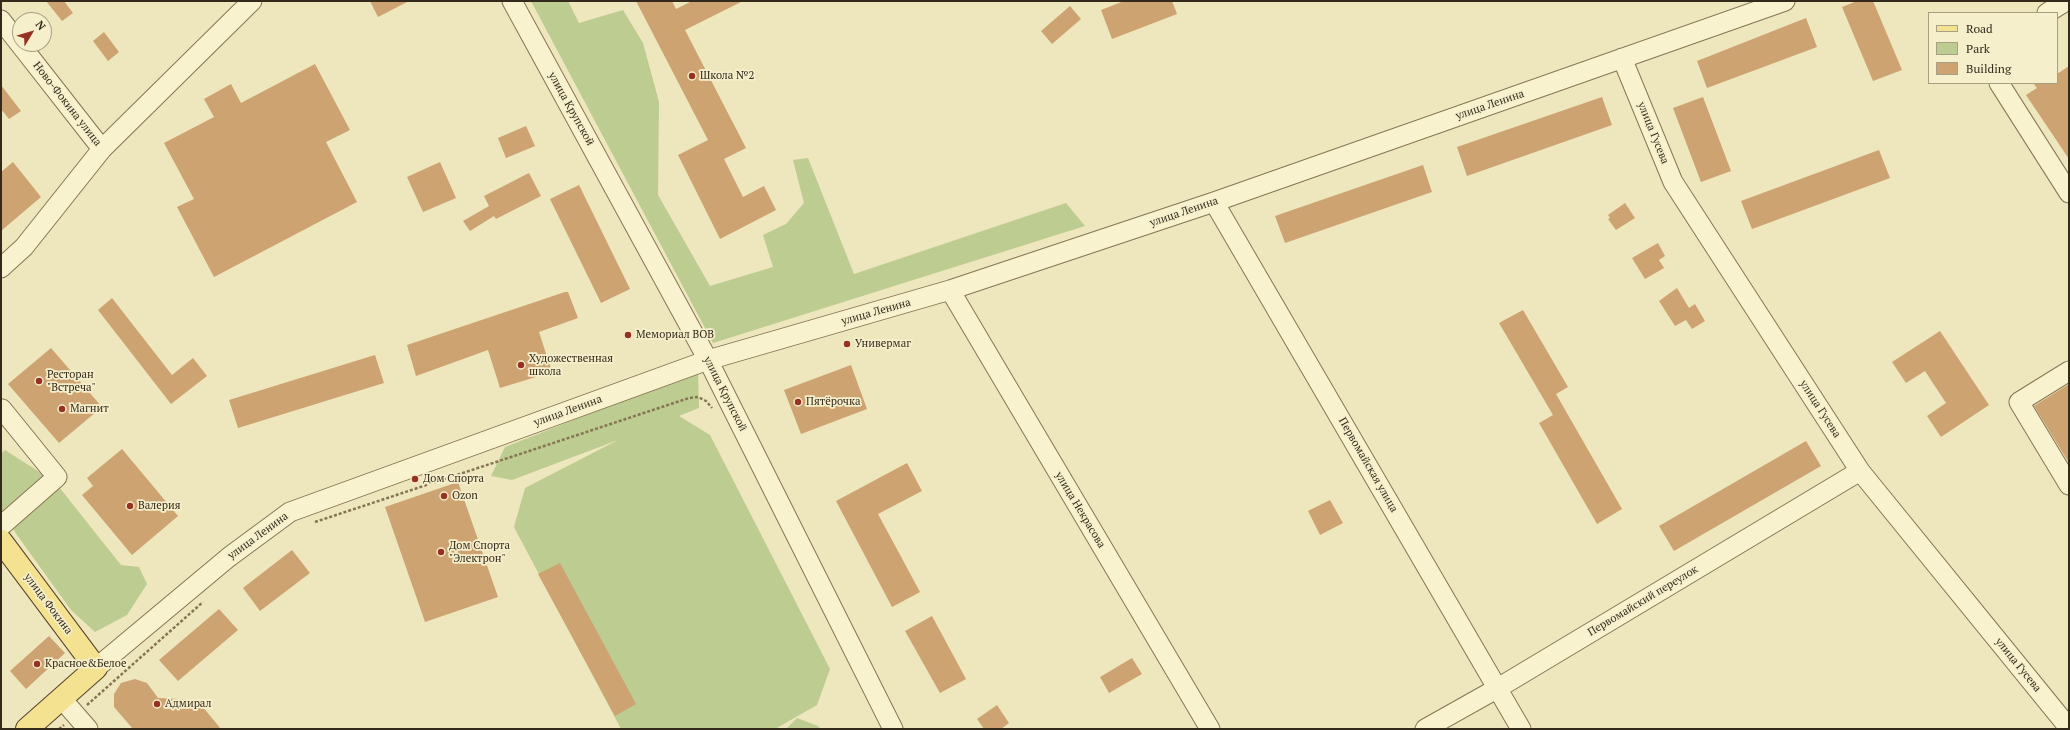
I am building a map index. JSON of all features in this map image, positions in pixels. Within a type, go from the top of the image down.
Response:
[{"type":"main road","name":"улица Фокина","points":[[1,541],[96,668]]},
{"type":"main road","name":"улица Ленина","points":[[27,729],[96,668]]},
{"type":"street","points":[[1,268],[24,247],[102,149],[252,1]]},
{"type":"street","name":"улица Крупской","points":[[512,1],[708,360],[893,729]]},
{"type":"street","name":"улица Ленина","points":[[96,668],[229,556],[290,512],[708,360],[950,290],[1214,202],[1785,1]]},
{"type":"street","points":[[2049,12],[2066,1]]},
{"type":"street","name":"Ново-Фокина улица","points":[[1,20],[102,149]]},
{"type":"street","name":"улица Гусева","points":[[1622,58],[1673,182],[1860,471],[2069,728]]},
{"type":"street","points":[[2000,84],[2069,193]]},
{"type":"street","name":"Первомайская улица","points":[[1214,202],[1521,729]]},
{"type":"street","name":"улица Некрасова","points":[[950,290],[1210,729]]},
{"type":"street","points":[[2069,371],[2019,402],[2069,486]]},
{"type":"street","points":[[1,526],[57,477],[2,409]]},
{"type":"street","name":"Первомайский переулок","points":[[1425,729],[1498,688],[1860,471]]},
{"type":"street","points":[[61,698],[82,722]]},
{"type":"path","points":[[311,524],[689,398],[698,397],[706,401],[713,408]]},
{"type":"path","points":[[82,722],[206,600]]},
{"type":"green space","points":[[531,1],[568,1],[579,23],[623,10],[643,43],[659,102],[658,195],[710,286],[773,267],[763,235],[786,224],[804,203],[793,160],[808,158],[854,274],[1066,203],[1085,226],[713,343]]},
{"type":"green space","points":[[698,371],[699,408],[679,416],[710,435],[830,669],[817,705],[775,729],[621,729],[514,527],[525,488],[618,440],[512,480],[491,476],[505,447]]},
{"type":"green space","points":[[5,450],[55,482],[121,565],[139,567],[147,584],[127,615],[95,632],[71,610],[17,535],[1,509],[1,454]]},
{"type":"green space","points":[[797,718],[818,726],[821,729],[786,729]]},
{"type":"building","points":[[46,1],[64,1],[73,13],[62,21]]},
{"type":"building","points":[[370,1],[409,1],[378,17]]},
{"type":"building","name":"Школа №2","points":[[636,1],[672,1],[676,9],[692,1],[743,1],[685,30],[746,148],[724,159],[743,197],[764,186],[776,210],[720,239],[678,155],[708,140]]},
{"type":"building","points":[[1124,1],[1172,1],[1177,14],[1112,39],[1101,10]]},
{"type":"building","points":[[1857,1],[1873,1],[1902,70],[1873,81],[1842,7]]},
{"type":"building","points":[[1070,6],[1081,19],[1052,44],[1041,31]]},
{"type":"building","points":[[1806,18],[1817,47],[1707,88],[1697,61]]},
{"type":"building","points":[[104,32],[119,52],[108,61],[93,41]]},
{"type":"building","points":[[315,64],[350,130],[326,142],[357,202],[214,277],[177,207],[194,199],[164,143],[214,117],[204,99],[231,84],[241,103]]},
{"type":"building","points":[[2069,66],[2069,159],[2026,95],[2037,88],[2034,84],[2058,84],[2058,73]]},
{"type":"building","points":[[1,85],[21,111],[9,119],[1,109]]},
{"type":"building","points":[[1602,97],[1612,125],[1467,176],[1457,147]]},
{"type":"building","points":[[1703,97],[1731,171],[1701,182],[1673,108]]},
{"type":"building","points":[[526,126],[535,146],[506,158],[498,138]]},
{"type":"building","points":[[1879,150],[1890,178],[1752,229],[1741,201]]},
{"type":"building","points":[[13,162],[41,197],[1,231],[1,172]]},
{"type":"building","points":[[440,162],[456,198],[423,212],[407,177]]},
{"type":"building","points":[[1423,165],[1432,192],[1285,243],[1275,216]]},
{"type":"building","points":[[529,173],[541,196],[496,219],[494,216],[470,231],[463,221],[489,206],[484,196]]},
{"type":"building","points":[[579,185],[630,289],[601,303],[550,199]]},
{"type":"building","points":[[1625,203],[1635,218],[1616,230],[1608,219],[1610,218],[1608,215]]},
{"type":"building","points":[[1658,243],[1665,256],[1659,260],[1664,268],[1645,279],[1632,258]]},
{"type":"building","points":[[1677,288],[1689,308],[1695,304],[1705,321],[1692,329],[1686,320],[1675,326],[1659,301]]},
{"type":"building","points":[[568,292],[578,318],[539,332],[552,372],[500,388],[488,350],[416,376],[407,345]]},
{"type":"building","points":[[112,298],[172,375],[193,358],[207,376],[171,404],[98,310]]},
{"type":"building","points":[[1523,310],[1568,387],[1556,394],[1622,509],[1597,524],[1539,423],[1553,415],[1499,323]]},
{"type":"building","points":[[1940,331],[1989,405],[1941,437],[1927,416],[1946,403],[1925,371],[1906,383],[1892,362]]},
{"type":"building","points":[[51,348],[102,407],[59,443],[8,384]]},
{"type":"building","points":[[375,355],[384,383],[238,428],[229,400]]},
{"type":"building","points":[[851,365],[867,409],[801,434],[784,390]]},
{"type":"building","points":[[2069,384],[2069,463],[2034,406]]},
{"type":"building","points":[[1806,441],[1821,466],[1674,551],[1659,526]]},
{"type":"building","name":"Валерия","points":[[122,449],[178,516],[132,555],[82,495],[93,486],[87,478]]},
{"type":"building","points":[[907,463],[922,491],[878,514],[920,592],[892,607],[836,501]]},
{"type":"building","name":"Дом Спорта \"Электрон\"","points":[[458,482],[498,597],[425,622],[385,507]]},
{"type":"building","points":[[1330,500],[1343,523],[1320,535],[1308,511]]},
{"type":"building","points":[[292,550],[310,573],[260,611],[243,588]]},
{"type":"building","points":[[560,563],[636,704],[615,716],[538,574]]},
{"type":"building","points":[[219,609],[238,630],[178,681],[159,660]]},
{"type":"building","points":[[932,616],[966,679],[940,693],[905,631]]},
{"type":"building","points":[[49,636],[65,653],[26,689],[10,671]]},
{"type":"building","points":[[1132,658],[1142,674],[1109,693],[1100,677]]},
{"type":"building","name":"Адмирал","points":[[135,679],[147,683],[158,698],[197,700],[221,729],[133,729],[114,707],[114,694],[121,683]]},
{"type":"building","points":[[997,705],[1009,723],[1001,729],[984,729],[977,719]]},
{"type":"place","name":"Школа №2","points":[[692,76]]},
{"type":"place","name":"Мемориал ВОВ","points":[[628,335]]},
{"type":"place","name":"Универмаг","points":[[847,344]]},
{"type":"place","name":"Художественная школа","points":[[521,365]]},
{"type":"place","name":"Ресторан \"Встреча\"","points":[[39,381]]},
{"type":"place","name":"Пятёрочка","points":[[798,402]]},
{"type":"place","name":"Магнит","points":[[62,409]]},
{"type":"place","name":"Дом Спорта","points":[[415,479]]},
{"type":"place","name":"Ozon","points":[[444,496]]},
{"type":"place","name":"Валерия","points":[[130,506]]},
{"type":"place","name":"Дом Спорта \"Электрон\"","points":[[441,552]]},
{"type":"place","name":"Красное&Белое","points":[[37,664]]},
{"type":"place","name":"Адмирал","points":[[157,704]]}]
